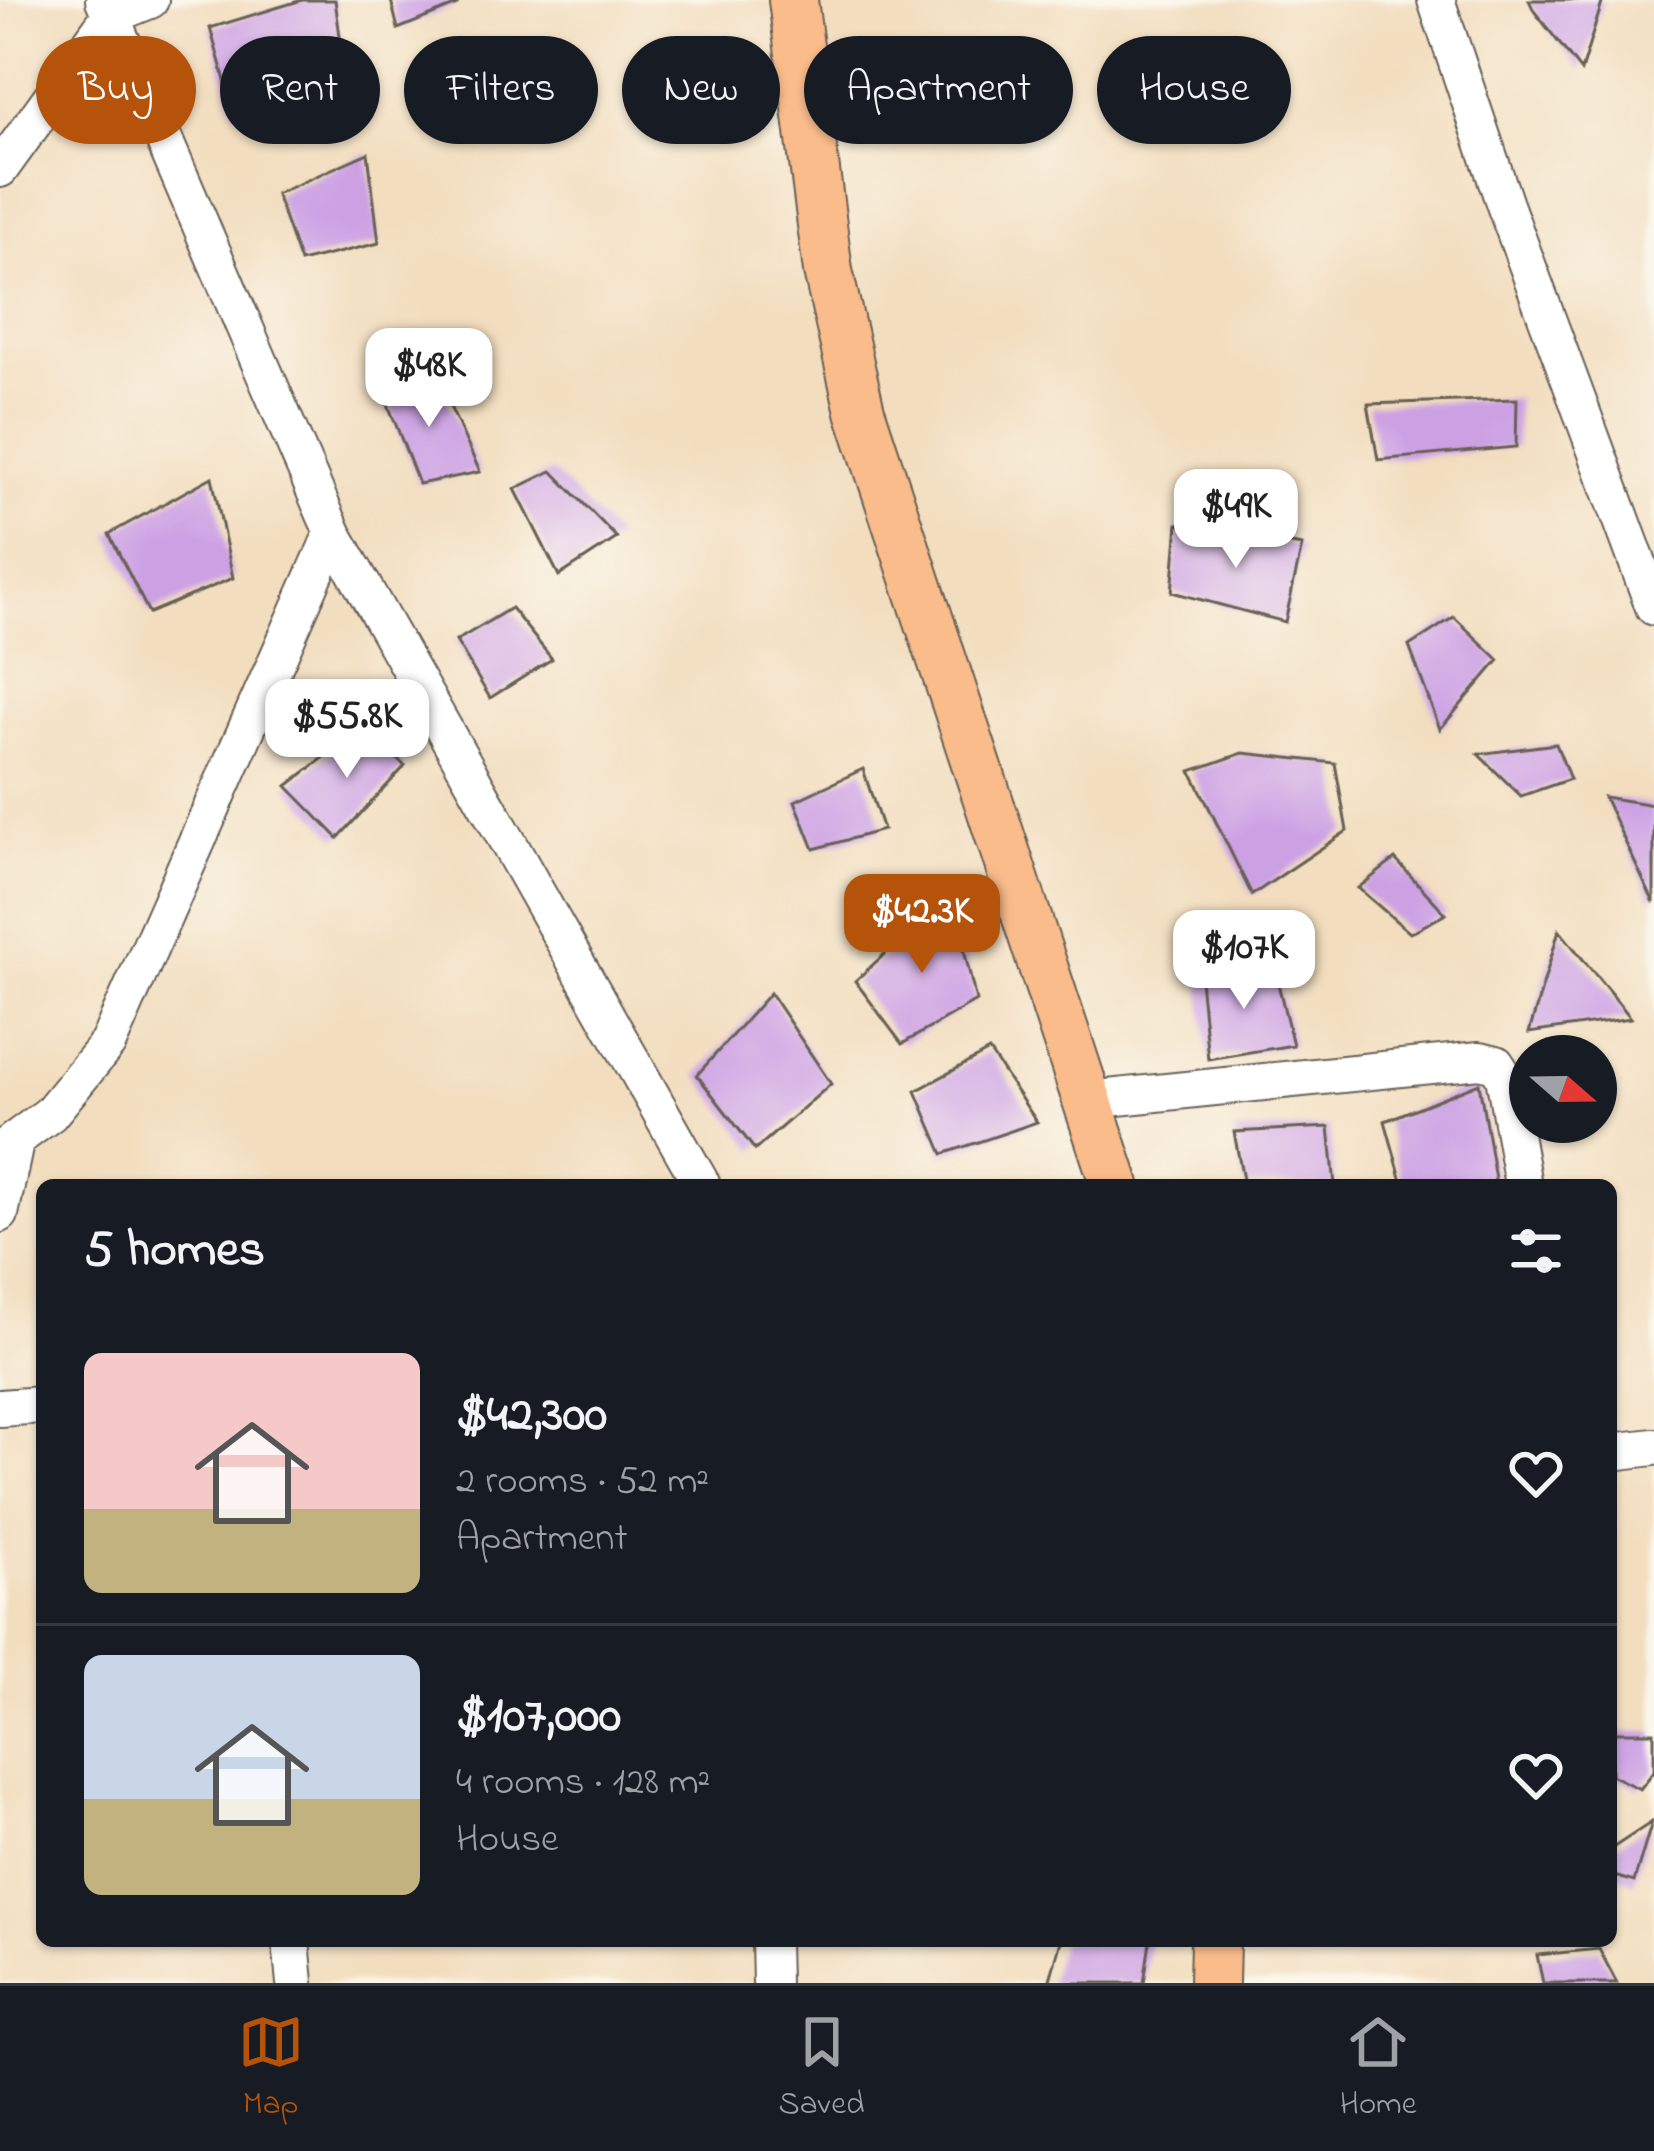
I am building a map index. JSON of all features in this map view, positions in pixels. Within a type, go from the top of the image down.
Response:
[{"type":"main road","points":[[793,0],[828,271],[860,411],[1113,1179]]},
{"type":"main road","points":[[1214,1983],[1215,1947]]},
{"type":"street","points":[[0,169],[107,8],[150,0]]},
{"type":"street","points":[[1436,0],[1504,205],[1654,608]]},
{"type":"street","points":[[107,8],[332,533],[699,1179]]},
{"type":"street","points":[[0,1214],[7,1147],[67,1098],[108,1043],[332,533]]},
{"type":"street","points":[[1088,1100],[1480,1060],[1496,1064],[1504,1076],[1522,1179]]},
{"type":"street","points":[[0,1408],[36,1405]]},
{"type":"street","points":[[1617,1451],[1654,1447]]},
{"type":"street","points":[[292,1947],[295,1983]]},
{"type":"street","points":[[770,1947],[771,1983]]},
{"type":"building","points":[[302,0],[335,0],[340,36],[220,36],[220,63],[210,28]]},
{"type":"building","points":[[391,0],[454,0],[457,5],[398,29]]},
{"type":"building","points":[[1529,0],[1603,0],[1581,71],[1534,11]]},
{"type":"building","points":[[368,153],[379,243],[300,262],[276,194]]},
{"type":"building","points":[[436,376],[480,472],[419,484],[380,384]]},
{"type":"building","points":[[1517,399],[1516,447],[1378,460],[1368,404]]},
{"type":"building","points":[[552,471],[617,538],[559,576],[515,489]]},
{"type":"building","points":[[212,477],[233,578],[149,613],[109,534]]},
{"type":"building","points":[[1178,524],[1302,546],[1285,622],[1172,592]]},
{"type":"building","points":[[511,608],[552,659],[490,698],[456,641]]},
{"type":"building","points":[[1454,617],[1499,660],[1440,729],[1409,646]]},
{"type":"building","points":[[362,728],[405,766],[338,838],[287,786]]},
{"type":"building","points":[[1556,744],[1570,779],[1521,796],[1478,754]]},
{"type":"building","points":[[1243,753],[1335,763],[1347,831],[1252,895],[1191,771]]},
{"type":"building","points":[[863,769],[883,830],[814,849],[795,801]]},
{"type":"building","points":[[1604,797],[1654,805],[1654,903]]},
{"type":"building","points":[[1395,859],[1446,914],[1410,933],[1358,888]]},
{"type":"building","points":[[951,894],[976,1001],[902,1044],[855,981]]},
{"type":"building","points":[[1559,930],[1631,1018],[1529,1033]]},
{"type":"building","points":[[1273,963],[1293,1045],[1208,1059],[1200,979]]},
{"type":"building","points":[[770,993],[831,1084],[755,1150],[697,1075]]},
{"type":"building","points":[[989,1051],[1037,1122],[943,1154],[916,1091]]},
{"type":"building","points":[[1479,1083],[1495,1179],[1401,1179],[1385,1121]]},
{"type":"building","points":[[1329,1127],[1334,1179],[1243,1179],[1234,1132]]},
{"type":"building","points":[[1617,1732],[1654,1732],[1654,1771],[1640,1789],[1617,1778]]},
{"type":"building","points":[[1652,1822],[1634,1882],[1617,1877],[1617,1845]]},
{"type":"building","points":[[1059,1947],[1149,1947],[1144,1983],[1049,1983]]},
{"type":"building","points":[[1599,1949],[1617,1983],[1543,1983],[1537,1955]]}]
